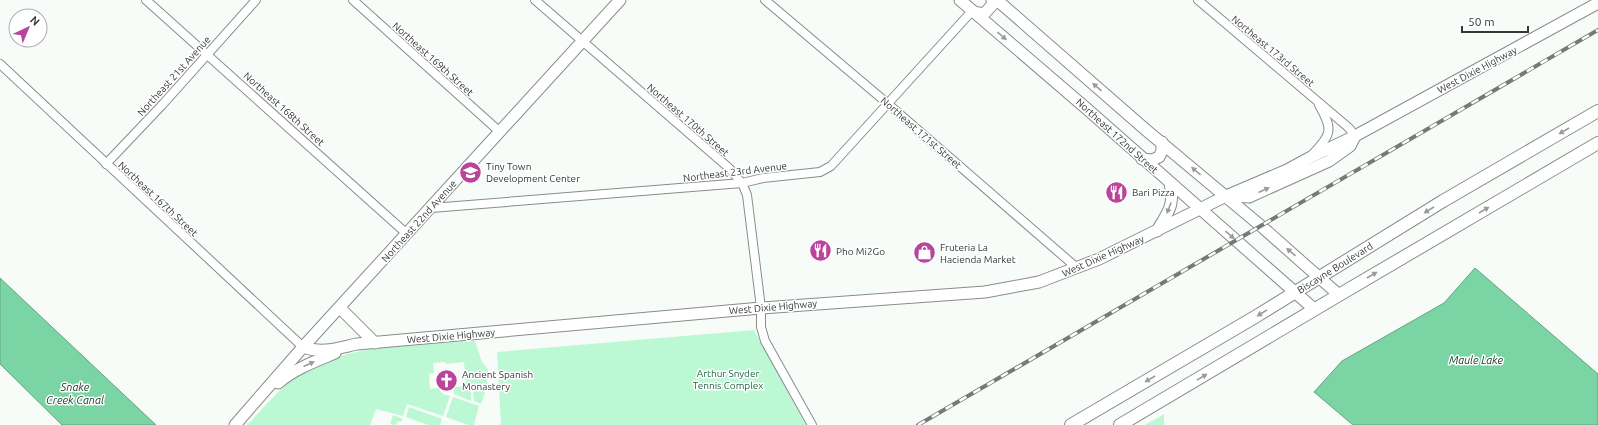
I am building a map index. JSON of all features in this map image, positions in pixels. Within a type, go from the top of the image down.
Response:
[{"type":"main road","name":"Biscayne Boulevard","points":[[1071,425],[1295,293],[1443,202],[1598,111]]},
{"type":"main road","points":[[1120,425],[1598,143]]},
{"type":"street","name":"Northeast 168th Street","points":[[146,0],[407,234]]},
{"type":"street","name":"Northeast 21st Avenue","points":[[106,164],[163,104],[256,0]]},
{"type":"street","name":"Northeast 169th Street","points":[[353,0],[500,132]]},
{"type":"street","name":"Northeast 170th Street","points":[[535,0],[729,168],[742,183],[747,195],[761,308],[761,327],[765,341],[812,425]]},
{"type":"street","name":"Northeast 22nd Avenue","points":[[235,425],[303,347],[620,0]]},
{"type":"street","name":"Northeast 171st Street","points":[[764,0],[887,103],[1077,268]]},
{"type":"street","points":[[960,0],[972,11],[984,14],[994,3],[992,0]]},
{"type":"street","points":[[967,0],[972,11]]},
{"type":"street","points":[[997,0],[1339,295]]},
{"type":"street","name":"Northeast 173rd Street","points":[[1198,0],[1349,128],[1355,136]]},
{"type":"street","name":"West Dixie Highway","points":[[303,347],[314,351],[324,351],[357,344],[761,308],[985,292],[1039,282],[1099,260],[1226,196],[1287,170],[1310,156],[1355,136],[1598,3]]},
{"type":"street","name":"Northeast 23rd Avenue","points":[[431,208],[742,183],[763,178],[820,172],[831,166],[972,11]]},
{"type":"street","name":"Northeast 172nd Street","points":[[972,11],[1314,310]]},
{"type":"street","name":"Northeast 167th Street","points":[[0,64],[303,347]]},
{"type":"street","name":"Northeast 173rd Street","points":[[1310,156],[1325,140],[1328,134],[1326,117],[1316,101]]},
{"type":"street","name":"West Dixie Highway","points":[[1226,196],[1248,197],[1329,161],[1350,146],[1355,136]]},
{"type":"street","points":[[1142,159],[1152,160],[1159,157],[1162,151],[1162,142]]},
{"type":"street","points":[[1159,174],[1163,162],[1170,159],[1182,159]]},
{"type":"street","points":[[1156,231],[1170,208],[1172,196],[1170,183]]},
{"type":"street","points":[[340,308],[375,343]]},
{"type":"street","points":[[254,402],[285,377],[307,365],[357,344]]},
{"type":"green space","name":"Arthur Snyder Tennis Complex","points":[[754,330],[806,425],[501,425],[497,352]]},
{"type":"green space","points":[[475,341],[482,362],[488,369],[487,387],[481,404],[474,401],[473,390],[475,389],[473,384],[468,385],[469,391],[471,391],[471,401],[454,394],[453,387],[466,386],[464,362],[446,364],[445,362],[433,363],[434,373],[429,374],[430,389],[438,388],[443,394],[450,396],[443,416],[407,404],[403,416],[376,409],[370,425],[247,425],[288,383],[308,370],[330,360],[377,348],[427,343]]},
{"type":"green space","points":[[453,397],[479,406],[474,425],[468,425],[446,417]]},
{"type":"green space","points":[[409,407],[442,419],[440,425],[428,425],[406,417]]},
{"type":"green space","points":[[1164,414],[1164,425],[1145,425]]},
{"type":"green space","points":[[393,415],[403,419],[401,422],[398,421],[396,425],[390,424]]},
{"type":"water","name":"Maule Lake","points":[[1475,268],[1598,374],[1598,425],[1353,425],[1314,392],[1342,361],[1444,303]]},
{"type":"water","name":"Snake Creek Canal","points":[[0,278],[156,425],[62,425],[0,364]]},
{"type":"railway","points":[[918,425],[1598,30]]},
{"type":"place","name":"Tiny Town Development Center","points":[[471,172]]},
{"type":"place","name":"Bari Pizza","points":[[1116,192]]},
{"type":"place","name":"Pho Mi2Go","points":[[821,251]]},
{"type":"place","name":"Fruteria La Hacienda Market","points":[[925,253]]},
{"type":"place","name":"Ancient Spanish Monastery","points":[[447,380]]}]
